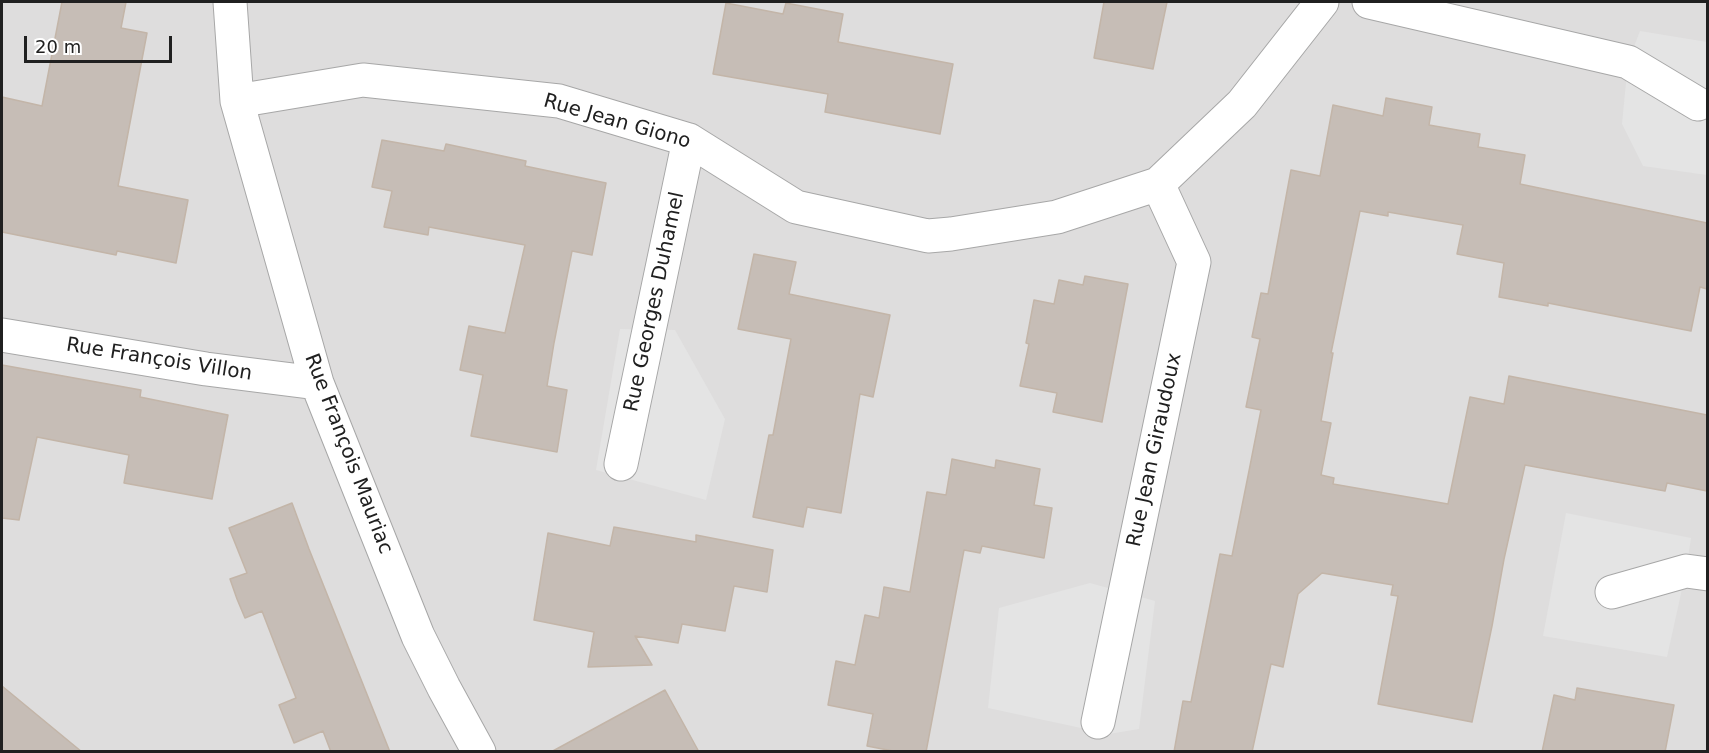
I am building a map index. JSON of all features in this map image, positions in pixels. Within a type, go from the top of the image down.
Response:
[{"type":"street","name":"Rue François Mauriac","points":[[230,2],[237,101],[317,383],[418,636],[479,752]]},
{"type":"street","name":"Rue Jean Giono","points":[[237,101],[363,80],[559,101],[689,140],[796,207],[928,236],[951,234],[1057,217],[1158,184],[1242,104],[1323,2]]},
{"type":"street","points":[[1369,2],[1628,62],[1698,104]]},
{"type":"street","name":"Rue Georges Duhamel","points":[[621,464],[689,140]]},
{"type":"street","name":"Rue Jean Giraudoux","points":[[1098,722],[1194,262],[1158,184]]},
{"type":"street","name":"Rue François Villon","points":[[2,335],[206,369],[317,383]]},
{"type":"street","points":[[1612,592],[1686,571],[1707,574]]},
{"type":"shaded area","points":[[2,2],[1707,2],[1707,751],[2,751]]},
{"type":"shaded area","points":[[1640,31],[1707,42],[1707,175],[1643,166],[1622,124],[1628,62]]},
{"type":"shaded area","points":[[620,329],[675,330],[725,419],[706,500],[596,470]]},
{"type":"shaded area","points":[[1566,513],[1691,538],[1667,657],[1543,636]]},
{"type":"shaded area","points":[[1090,583],[1155,601],[1139,729],[1109,734],[988,708],[999,608]]},
{"type":"building","points":[[62,2],[126,2],[121,28],[147,33],[118,186],[188,200],[176,263],[117,251],[116,255],[2,232],[2,97],[42,106]]},
{"type":"building","points":[[1104,2],[1167,2],[1153,69],[1094,58]]},
{"type":"building","points":[[726,3],[783,14],[786,3],[843,14],[838,42],[953,64],[940,134],[825,112],[828,94],[713,74]]},
{"type":"building","points":[[1386,98],[1432,107],[1429,125],[1480,134],[1478,147],[1525,155],[1520,184],[1707,223],[1707,289],[1700,287],[1691,331],[1548,303],[1548,306],[1499,297],[1504,263],[1457,254],[1463,225],[1388,212],[1388,216],[1360,211],[1331,353],[1333,353],[1321,421],[1331,423],[1321,475],[1334,478],[1333,484],[1448,504],[1470,397],[1504,404],[1509,376],[1707,415],[1707,491],[1667,483],[1665,491],[1525,465],[1472,722],[1378,704],[1398,596],[1391,595],[1393,585],[1322,573],[1298,594],[1283,667],[1271,664],[1252,752],[1174,752],[1183,701],[1191,702],[1220,554],[1232,556],[1261,410],[1246,407],[1260,339],[1252,337],[1261,293],[1268,294],[1291,170],[1320,176],[1333,105],[1383,116]]},
{"type":"building","points":[[382,140],[444,151],[446,144],[526,161],[525,166],[606,183],[592,255],[572,251],[554,343],[547,386],[567,390],[557,452],[471,436],[483,375],[460,370],[469,326],[505,333],[525,245],[429,227],[428,235],[384,227],[392,191],[372,187]]},
{"type":"building","points":[[754,254],[796,262],[789,294],[890,315],[873,397],[860,394],[841,513],[807,507],[803,527],[753,517],[769,435],[773,435],[791,339],[738,329]]},
{"type":"building","points":[[1085,276],[1128,284],[1102,422],[1053,412],[1057,393],[1020,386],[1029,344],[1026,343],[1034,300],[1054,304],[1059,280],[1083,285]]},
{"type":"building","points":[[2,365],[141,390],[140,397],[228,415],[212,499],[124,483],[129,455],[37,437],[19,520],[2,518]]},
{"type":"building","points":[[952,459],[995,468],[996,460],[1040,469],[1034,505],[1052,508],[1044,558],[982,546],[980,553],[964,550],[926,752],[898,752],[867,746],[873,714],[828,705],[836,661],[855,665],[865,615],[879,618],[884,587],[910,592],[927,492],[946,495]]},
{"type":"building","points":[[292,503],[390,752],[331,752],[323,731],[294,743],[279,705],[296,698],[262,611],[245,618],[237,599],[230,579],[247,573],[229,528]]},
{"type":"building","points":[[614,527],[696,542],[696,535],[773,550],[767,592],[734,586],[725,631],[682,624],[678,643],[635,636],[652,665],[588,667],[594,632],[534,620],[548,533],[610,546]]},
{"type":"building","points":[[2,686],[82,752],[2,752]]},
{"type":"building","points":[[1577,688],[1674,705],[1665,752],[1542,752],[1554,695],[1575,700]]},
{"type":"building","points":[[665,690],[699,752],[551,752]]}]
